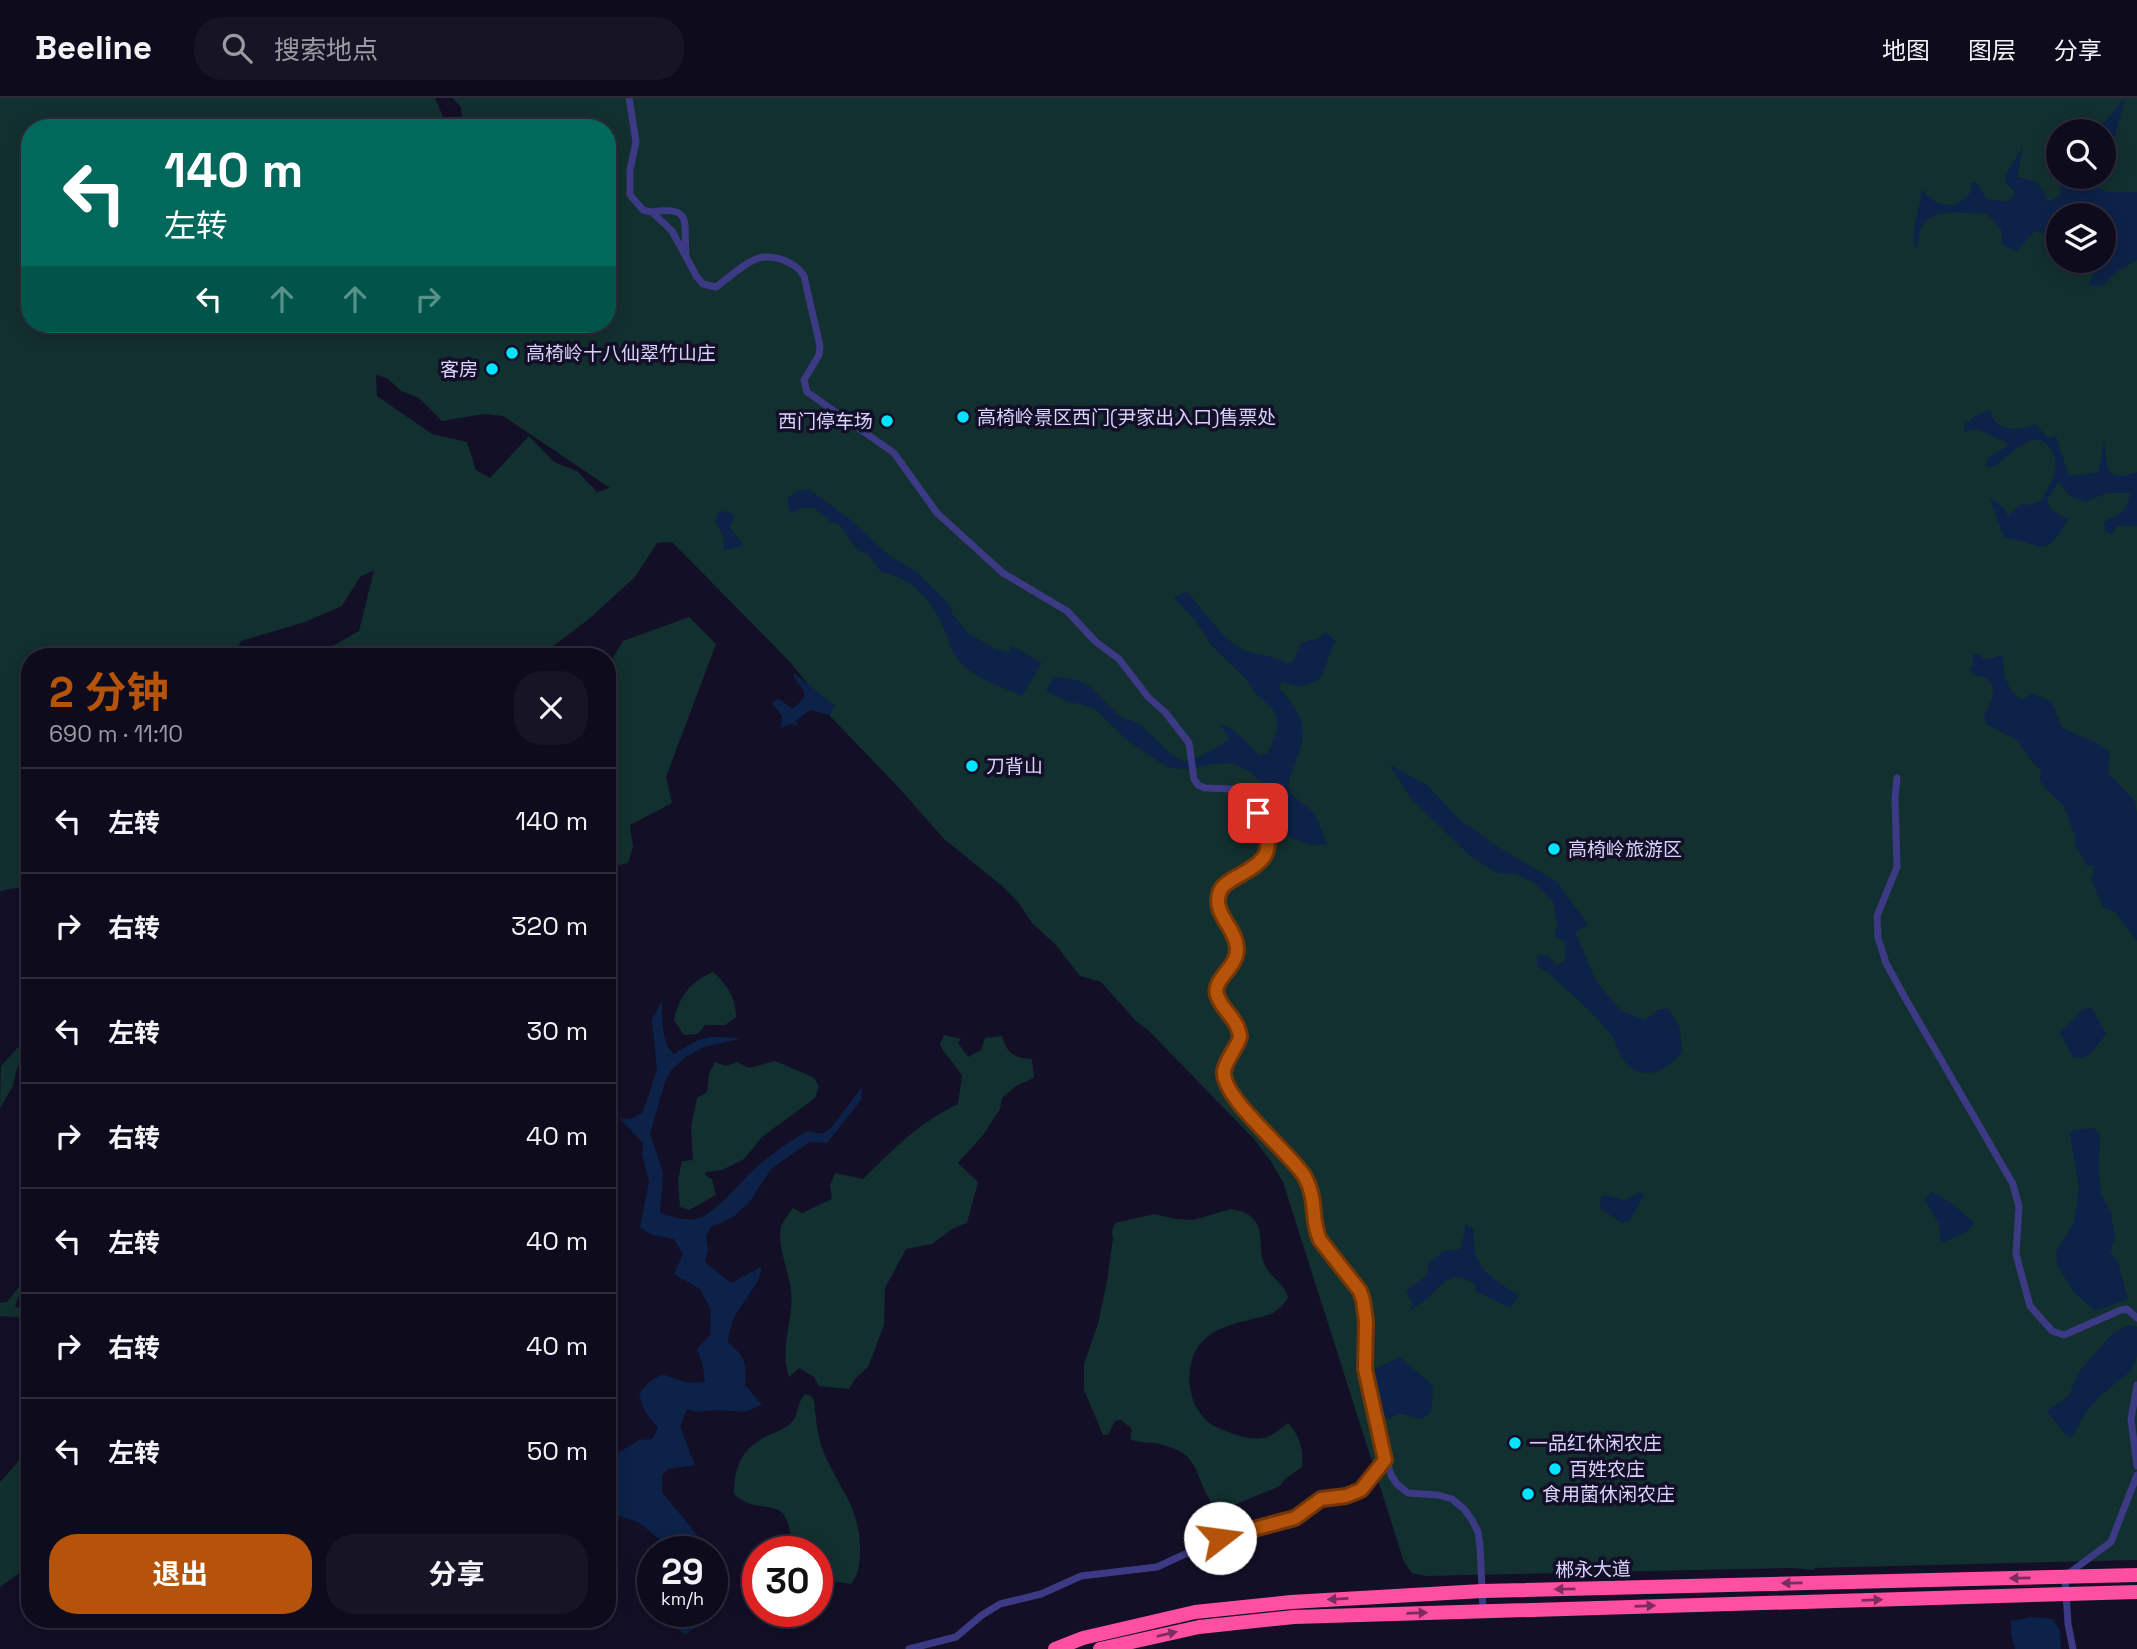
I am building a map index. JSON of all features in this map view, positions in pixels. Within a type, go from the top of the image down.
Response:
[{"type":"highway","name":"郴永大道","points":[[1055,1649],[1083,1638],[1195,1612],[1291,1602],[1482,1591],[2137,1576]]},
{"type":"highway","name":"郴永大道","points":[[1100,1649],[1199,1626],[1294,1617],[2137,1592]]},
{"type":"street","points":[[628,98],[636,142],[630,170],[631,195],[643,210],[673,210],[683,216],[687,223],[686,259]]},
{"type":"street","points":[[652,212],[672,232],[697,277],[710,287],[716,287],[748,263],[764,257],[783,260],[800,270],[807,288],[820,346],[819,355],[804,380],[807,392],[894,453],[937,513],[1003,573],[1067,611],[1096,642],[1119,659],[1147,697],[1165,712],[1189,743],[1194,779],[1198,785],[1205,788],[1233,789],[1243,795],[1258,813],[1269,842],[1267,855],[1259,864],[1223,886],[1218,897],[1219,909],[1236,938],[1237,951],[1236,960],[1220,980],[1216,992],[1236,1021],[1240,1037],[1224,1075],[1251,1119],[1304,1177],[1314,1198],[1320,1240],[1360,1291],[1365,1310],[1365,1369],[1385,1460],[1391,1475],[1402,1490],[1415,1495],[1446,1497],[1464,1509],[1478,1532],[1483,1610]]},
{"type":"street","points":[[1897,778],[1897,867],[1877,916],[1878,938],[1886,963],[1904,996],[2013,1184],[2020,1207],[2016,1254],[2030,1306],[2052,1331],[2064,1335],[2121,1310],[2127,1309],[2137,1318]]},
{"type":"street","points":[[2137,1385],[2131,1419],[2137,1466]]},
{"type":"street","points":[[909,1649],[956,1637],[1000,1604],[1041,1594],[1081,1576],[1157,1567],[1220,1538],[1295,1518],[1321,1499],[1346,1496],[1361,1490],[1385,1460]]},
{"type":"street","points":[[2073,1649],[2065,1576],[2111,1542],[2137,1475]]},
{"type":"green space","name":"高椅岭旅游区","points":[[0,98],[435,98],[444,119],[21,119],[21,333],[616,333],[616,119],[462,119],[461,107],[453,98],[2137,98],[2137,1560],[1814,1570],[1791,1568],[1425,1576],[1412,1573],[1404,1562],[1283,1182],[1270,1160],[1253,1138],[1148,1030],[1136,1021],[1101,982],[1080,976],[1056,945],[1032,923],[1018,902],[944,839],[829,715],[834,707],[812,689],[790,662],[672,542],[657,543],[635,577],[589,619],[551,648],[329,648],[359,631],[374,570],[360,577],[342,606],[305,622],[241,641],[238,648],[21,648],[21,887],[0,891]],"holes":[[[376,375],[387,378],[401,391],[419,398],[442,421],[484,414],[503,416],[610,488],[597,492],[577,471],[554,462],[529,436],[490,478],[476,470],[467,442],[432,434],[377,396]]]},
{"type":"green space","points":[[689,617],[716,644],[666,777],[672,803],[630,825],[633,847],[628,863],[616,866],[616,652],[623,641]]},
{"type":"green space","points":[[713,972],[730,992],[736,1017],[725,1025],[705,1025],[698,1034],[684,1035],[674,1020],[679,1004],[692,985]]},
{"type":"green space","points":[[944,1035],[961,1039],[958,1043],[968,1057],[981,1050],[985,1038],[1002,1036],[1012,1054],[1032,1059],[1034,1078],[1016,1086],[1002,1098],[1000,1109],[983,1135],[958,1163],[978,1182],[967,1223],[952,1229],[932,1244],[906,1249],[885,1288],[884,1325],[868,1367],[849,1389],[819,1386],[814,1377],[799,1368],[789,1377],[786,1343],[791,1313],[791,1291],[781,1242],[782,1224],[793,1208],[802,1213],[832,1199],[830,1185],[835,1173],[863,1179],[919,1128],[958,1104],[962,1076],[940,1044]]},
{"type":"green space","points":[[21,1044],[21,1063],[17,1068],[13,1086],[0,1108],[1,1066]]},
{"type":"green space","points":[[775,1061],[813,1077],[819,1086],[815,1098],[762,1137],[744,1159],[722,1170],[706,1172],[705,1175],[712,1179],[716,1195],[689,1210],[680,1207],[678,1180],[682,1161],[693,1160],[691,1127],[697,1098],[707,1092],[709,1074],[715,1062],[726,1066],[737,1062],[749,1068]]},
{"type":"green space","points":[[1231,1209],[1248,1214],[1256,1222],[1265,1267],[1284,1288],[1288,1298],[1271,1314],[1226,1327],[1207,1337],[1194,1354],[1191,1364],[1191,1394],[1206,1420],[1238,1435],[1265,1438],[1288,1423],[1300,1443],[1302,1467],[1280,1486],[1217,1512],[1190,1459],[1180,1451],[1130,1439],[1132,1429],[1121,1420],[1115,1421],[1108,1435],[1103,1435],[1084,1390],[1084,1364],[1098,1324],[1115,1223],[1154,1214],[1193,1220]]},
{"type":"green space","points":[[21,1284],[15,1307],[21,1308],[21,1317],[0,1316],[0,1303],[7,1302]]},
{"type":"green space","points":[[805,1394],[814,1400],[822,1447],[854,1512],[860,1554],[857,1573],[851,1584],[833,1581],[833,1536],[790,1536],[786,1518],[780,1511],[744,1501],[734,1494],[738,1467],[745,1453],[758,1441],[791,1423]]},
{"type":"green space","points":[[21,1457],[21,1571],[0,1587],[0,1482]]},
{"type":"water","points":[[2125,98],[2116,132],[2116,119],[2107,119]]},
{"type":"water","points":[[2023,146],[2017,177],[2036,183],[2047,200],[2053,200],[2060,195],[2060,189],[2137,192],[2137,260],[2116,273],[2116,203],[2046,203],[2046,236],[2035,231],[2016,251],[2001,244],[2002,231],[1988,214],[1941,214],[1924,223],[1919,233],[1918,247],[1915,247],[1914,232],[1922,189],[1936,202],[1955,205],[1970,193],[1970,183],[1976,182],[1987,199],[2007,202],[2015,192],[2005,182],[2007,173]]},
{"type":"water","points":[[2094,273],[2116,273],[2102,286],[2088,285]]},
{"type":"water","points":[[1990,410],[1994,420],[2004,427],[2020,429],[2035,424],[2048,438],[2056,436],[2068,473],[2072,476],[2099,472],[2104,440],[2107,464],[2113,474],[2118,476],[2137,472],[2137,526],[2116,526],[2112,535],[2105,531],[2104,523],[2123,510],[2130,493],[2106,493],[2086,502],[2070,496],[2058,482],[2047,500],[2051,510],[2068,519],[2053,541],[2041,547],[2004,538],[1990,498],[2004,508],[2008,516],[2021,504],[2041,501],[2056,466],[2053,454],[2046,444],[2039,440],[2022,445],[1989,468],[1985,464],[1988,458],[2008,443],[1977,429],[1964,432],[1965,424]]},
{"type":"water","points":[[809,489],[852,521],[891,557],[917,572],[949,604],[953,615],[968,633],[993,648],[1009,652],[1012,646],[1042,663],[1022,696],[985,680],[960,662],[929,602],[904,580],[881,572],[868,554],[858,551],[840,525],[830,521],[813,507],[798,509],[792,514],[788,497]]},
{"type":"water","points":[[725,511],[734,515],[730,528],[744,545],[724,551],[723,536],[715,521],[718,513]]},
{"type":"water","points":[[1187,591],[1219,630],[1246,651],[1275,658],[1286,664],[1293,662],[1301,643],[1319,638],[1326,632],[1335,641],[1320,679],[1301,686],[1282,681],[1279,688],[1299,715],[1303,733],[1289,782],[1290,791],[1313,813],[1328,844],[1311,845],[1287,836],[1265,786],[1250,772],[1232,763],[1189,769],[1169,768],[1128,741],[1094,708],[1066,701],[1046,691],[1054,676],[1083,682],[1118,715],[1142,726],[1184,762],[1228,741],[1228,736],[1220,725],[1236,732],[1259,755],[1268,753],[1277,730],[1273,709],[1211,645],[1196,621],[1174,598]]},
{"type":"water","points":[[1977,653],[1985,660],[2003,655],[2006,680],[2015,695],[2020,699],[2031,693],[2052,702],[2062,728],[2099,744],[2110,752],[2108,773],[2134,800],[2137,813],[2137,941],[2115,912],[2103,907],[2091,880],[2095,866],[2087,866],[2075,844],[2075,836],[2064,806],[2039,779],[2042,770],[2034,764],[2017,740],[1986,724],[1984,715],[1993,690],[1989,680],[1975,676],[1969,669],[1973,664],[1972,656]]},
{"type":"water","points":[[794,673],[835,706],[829,715],[810,710],[796,721],[798,726],[790,724],[781,728],[782,716],[772,703],[777,699],[793,708],[804,695]]},
{"type":"water","points":[[1390,765],[1427,785],[1459,819],[1495,845],[1557,882],[1588,925],[1575,932],[1596,981],[1621,1011],[1645,1020],[1658,1010],[1668,1008],[1680,1028],[1682,1053],[1675,1060],[1651,1073],[1635,1070],[1627,1064],[1613,1037],[1598,1019],[1549,973],[1537,966],[1537,955],[1548,956],[1556,965],[1564,962],[1566,943],[1555,936],[1557,925],[1553,901],[1533,882],[1516,874],[1497,873],[1469,855],[1409,796]]},
{"type":"water","points":[[662,1000],[664,1036],[674,1054],[705,1038],[740,1039],[704,1047],[686,1057],[671,1070],[664,1085],[650,1134],[663,1173],[660,1212],[681,1219],[702,1217],[709,1213],[757,1167],[807,1131],[822,1134],[831,1128],[862,1087],[861,1100],[827,1143],[809,1142],[771,1169],[749,1203],[733,1217],[711,1227],[706,1236],[708,1249],[705,1262],[731,1283],[761,1267],[756,1283],[734,1319],[728,1342],[744,1360],[745,1385],[762,1405],[745,1412],[696,1412],[687,1409],[680,1427],[695,1465],[668,1469],[662,1476],[662,1492],[698,1536],[656,1536],[638,1522],[616,1515],[616,1454],[639,1440],[652,1439],[658,1428],[645,1412],[639,1394],[649,1382],[662,1374],[688,1383],[705,1382],[697,1349],[710,1335],[711,1310],[700,1289],[674,1274],[683,1254],[674,1239],[653,1235],[640,1228],[649,1181],[642,1155],[643,1143],[619,1118],[631,1119],[642,1113],[657,1069],[652,1020]]},
{"type":"water","points":[[2091,1007],[2106,1034],[2088,1055],[2073,1057],[2060,1033],[2082,1010]]},
{"type":"water","points":[[2093,1128],[2100,1134],[2101,1194],[2111,1212],[2115,1239],[2110,1252],[2118,1262],[2128,1299],[2095,1311],[2074,1292],[2057,1265],[2056,1252],[2074,1222],[2079,1188],[2070,1134],[2073,1130]]},
{"type":"water","points":[[1640,1192],[1644,1195],[1629,1222],[1622,1223],[1600,1208],[1601,1197],[1604,1195],[1624,1200]]},
{"type":"water","points":[[1931,1192],[1949,1201],[1974,1223],[1967,1232],[1941,1243],[1939,1224],[1925,1201]]},
{"type":"water","points":[[1466,1224],[1474,1230],[1476,1254],[1484,1270],[1519,1296],[1510,1308],[1476,1291],[1474,1283],[1456,1277],[1447,1280],[1410,1311],[1412,1302],[1406,1291],[1427,1275],[1429,1263],[1445,1250],[1458,1250],[1461,1247]]},
{"type":"water","points":[[2130,1325],[2137,1327],[2137,1355],[2132,1370],[2101,1395],[2085,1413],[2072,1438],[2064,1433],[2047,1411],[2069,1396],[2078,1373],[2113,1333]]},
{"type":"water","points":[[1400,1357],[1433,1388],[1431,1412],[1421,1419],[1400,1413],[1389,1419],[1381,1416],[1378,1410],[1373,1371]]},
{"type":"water","points":[[2032,1617],[2053,1619],[2060,1631],[2061,1649],[2015,1649],[2011,1621]]},
{"type":"water","points":[[677,1627],[697,1627],[685,1635]]},
{"type":"place","name":"高椅岭十八仙翠竹山庄","points":[[512,353]]},
{"type":"place","name":"客房","points":[[492,369]]},
{"type":"place","name":"高椅岭景区西门(尹家出入口)售票处","points":[[963,417]]},
{"type":"place","name":"西门停车场","points":[[887,421]]},
{"type":"place","name":"刀背山","points":[[972,766]]},
{"type":"place","name":"高椅岭旅游区","points":[[1554,849]]},
{"type":"place","name":"一品红休闲农庄","points":[[1515,1443]]},
{"type":"place","name":"百姓农庄","points":[[1555,1469]]},
{"type":"place","name":"食用菌休闲农庄","points":[[1528,1494]]},
{"type":"route","points":[[1220,1538],[1295,1518],[1321,1499],[1346,1496],[1361,1490],[1385,1460],[1363,1360],[1366,1321],[1360,1291],[1320,1240],[1314,1198],[1304,1177],[1297,1166],[1251,1119],[1224,1075],[1240,1037],[1236,1021],[1216,992],[1220,980],[1236,960],[1237,951],[1236,938],[1219,909],[1218,897],[1223,886],[1259,864],[1267,855],[1269,842],[1258,813]]}]
